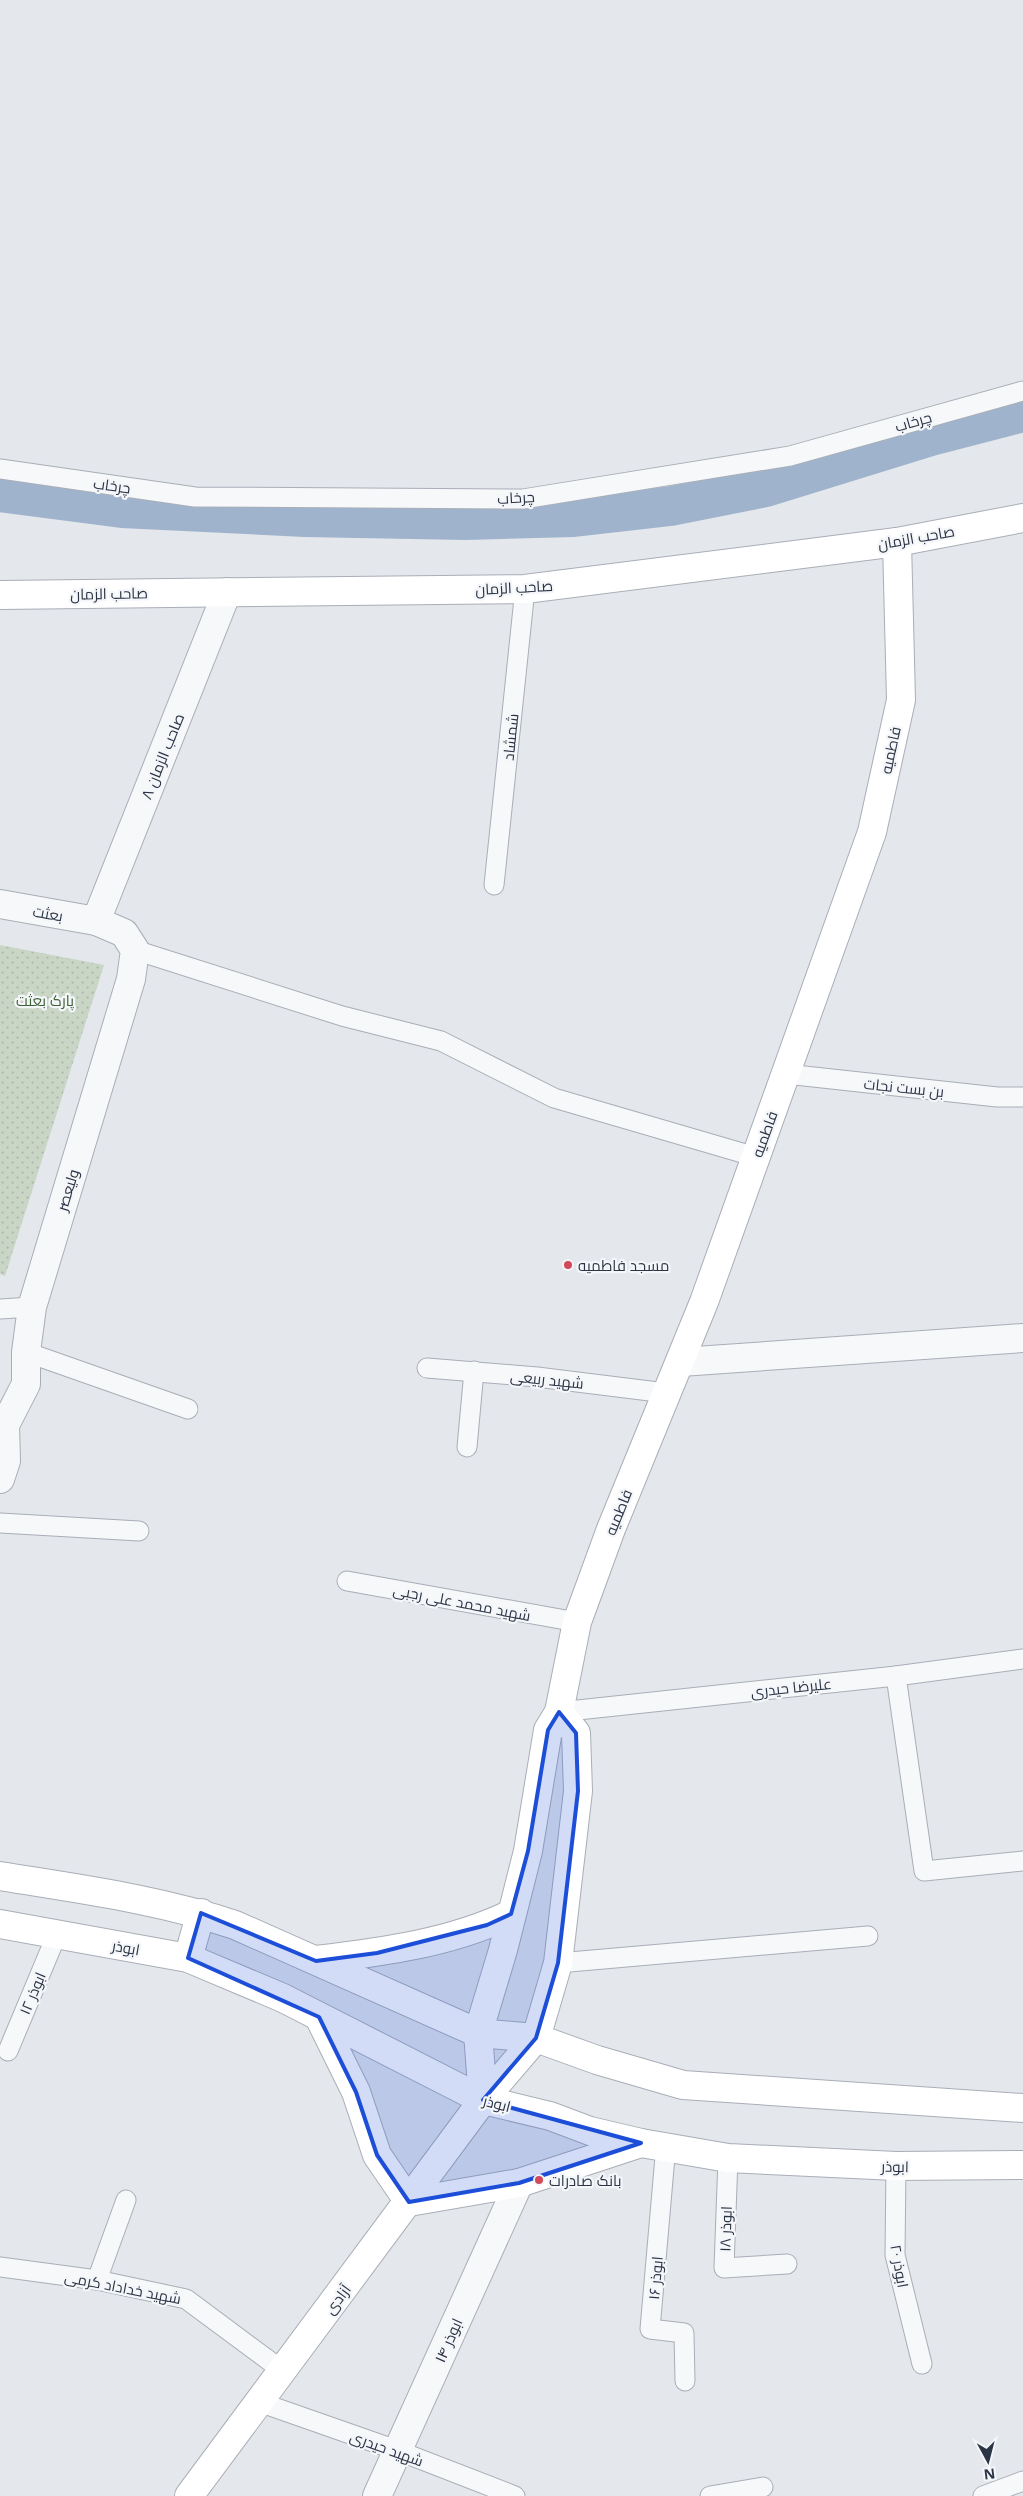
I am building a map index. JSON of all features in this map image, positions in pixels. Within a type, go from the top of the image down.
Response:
[{"type":"street","name":"صاحب الزمان","points":[[0,595],[525,589],[896,542],[1023,518]]},
{"type":"street","name":"فاطمیه","points":[[478,2033],[503,1950],[528,1851],[548,1730],[559,1712],[577,1622],[610,1529],[666,1393],[681,1362],[872,832],[901,700],[896,542]]},
{"type":"street","name":"صاحب الزمان ۸","points":[[96,921],[227,592]]},
{"type":"street","name":"بعثت","points":[[0,904],[96,921]]},
{"type":"street","points":[[96,921],[124,933],[135,950]]},
{"type":"street","name":"ولیعصر","points":[[0,1479],[6,1461],[5,1425],[26,1384],[26,1352],[32,1307],[132,979],[135,950]]},
{"type":"street","points":[[681,1362],[1023,1338]]},
{"type":"street","points":[[536,2038],[558,1963],[578,1791],[576,1733],[559,1712]]},
{"type":"street","points":[[0,1876],[147,1900],[201,1914],[235,1925],[478,2033],[536,2038],[597,2060],[683,2085],[1023,2108]]},
{"type":"street","points":[[188,1958],[201,1914]]},
{"type":"street","points":[[316,1961],[378,1953],[488,1926],[511,1914]]},
{"type":"street","name":"ابوذر","points":[[0,1924],[188,1958],[283,1998],[482,2100],[550,2116],[590,2131],[728,2158],[896,2166],[1023,2165]]},
{"type":"street","points":[[319,2017],[356,2092],[377,2155],[408,2202],[519,2183],[653,2144]]},
{"type":"street","points":[[478,2033],[482,2100]]},
{"type":"street","name":"آزادی","points":[[189,2496],[482,2100],[536,2038]]},
{"type":"street","name":"ابوذر ۱۴","points":[[377,2496],[519,2183]]},
{"type":"lane","name":"چرخاب","points":[[0,468],[195,497],[523,499],[790,456],[1023,391]]},
{"type":"lane","name":"شمشاد","points":[[494,885],[525,589]]},
{"type":"lane","points":[[135,950],[342,1016],[442,1041],[554,1098],[756,1157]]},
{"type":"lane","name":"بن بست نجات","points":[[786,1074],[997,1097],[1023,1098]]},
{"type":"lane","points":[[0,1309],[32,1307]]},
{"type":"lane","points":[[26,1352],[188,1409]]},
{"type":"lane","name":"شهید ربیعی","points":[[427,1368],[666,1393]]},
{"type":"lane","points":[[466,1447],[474,1372]]},
{"type":"lane","points":[[0,1523],[139,1531]]},
{"type":"lane","name":"شهید محمد علی رجبی","points":[[347,1580],[577,1622]]},
{"type":"lane","name":"علیرضا حیدری","points":[[559,1712],[896,1676],[1023,1659]]},
{"type":"lane","points":[[896,1676],[924,1871],[1023,1861]]},
{"type":"lane","name":"ابوذر ۱۲","points":[[8,2051],[57,1934]]},
{"type":"lane","points":[[558,1963],[868,1936]]},
{"type":"lane","name":"ابوذر ۱۶","points":[[653,2144],[650,2329],[684,2334],[685,2381]]},
{"type":"lane","name":"ابوذر ۱۸","points":[[728,2158],[724,2268],[787,2264]]},
{"type":"lane","name":"ابوذر ۲۰","points":[[896,2166],[895,2256],[922,2364]]},
{"type":"lane","points":[[97,2280],[126,2200]]},
{"type":"lane","name":"شهید خداداد کرمی","points":[[0,2266],[97,2280],[186,2298],[283,2371]]},
{"type":"lane","name":"شهید حیدری","points":[[259,2402],[399,2451],[515,2496]]},
{"type":"lane","points":[[983,2496],[1023,2481]]},
{"type":"lane","points":[[710,2496],[763,2487]]},
{"type":"highlighted area","points":[[559,1712],[576,1733],[578,1791],[558,1963],[536,2038],[483,2100],[641,2143],[519,2183],[409,2202],[377,2155],[356,2092],[319,2017],[188,1958],[201,1913],[316,1961],[377,1953],[487,1925],[511,1914],[528,1851],[548,1730]]},
{"type":"green space","name":"پارک بعثت","points":[[0,945],[104,965],[5,1276],[0,1274]]},
{"type":"waterway","points":[[0,492],[122,508],[305,517],[466,520],[574,517],[671,506],[766,487],[931,436],[1023,412]]},
{"type":"place","name":"مسجد فاطمیه","points":[[568,1265]]},
{"type":"place","name":"بانک صادرات","points":[[539,2180]]}]
